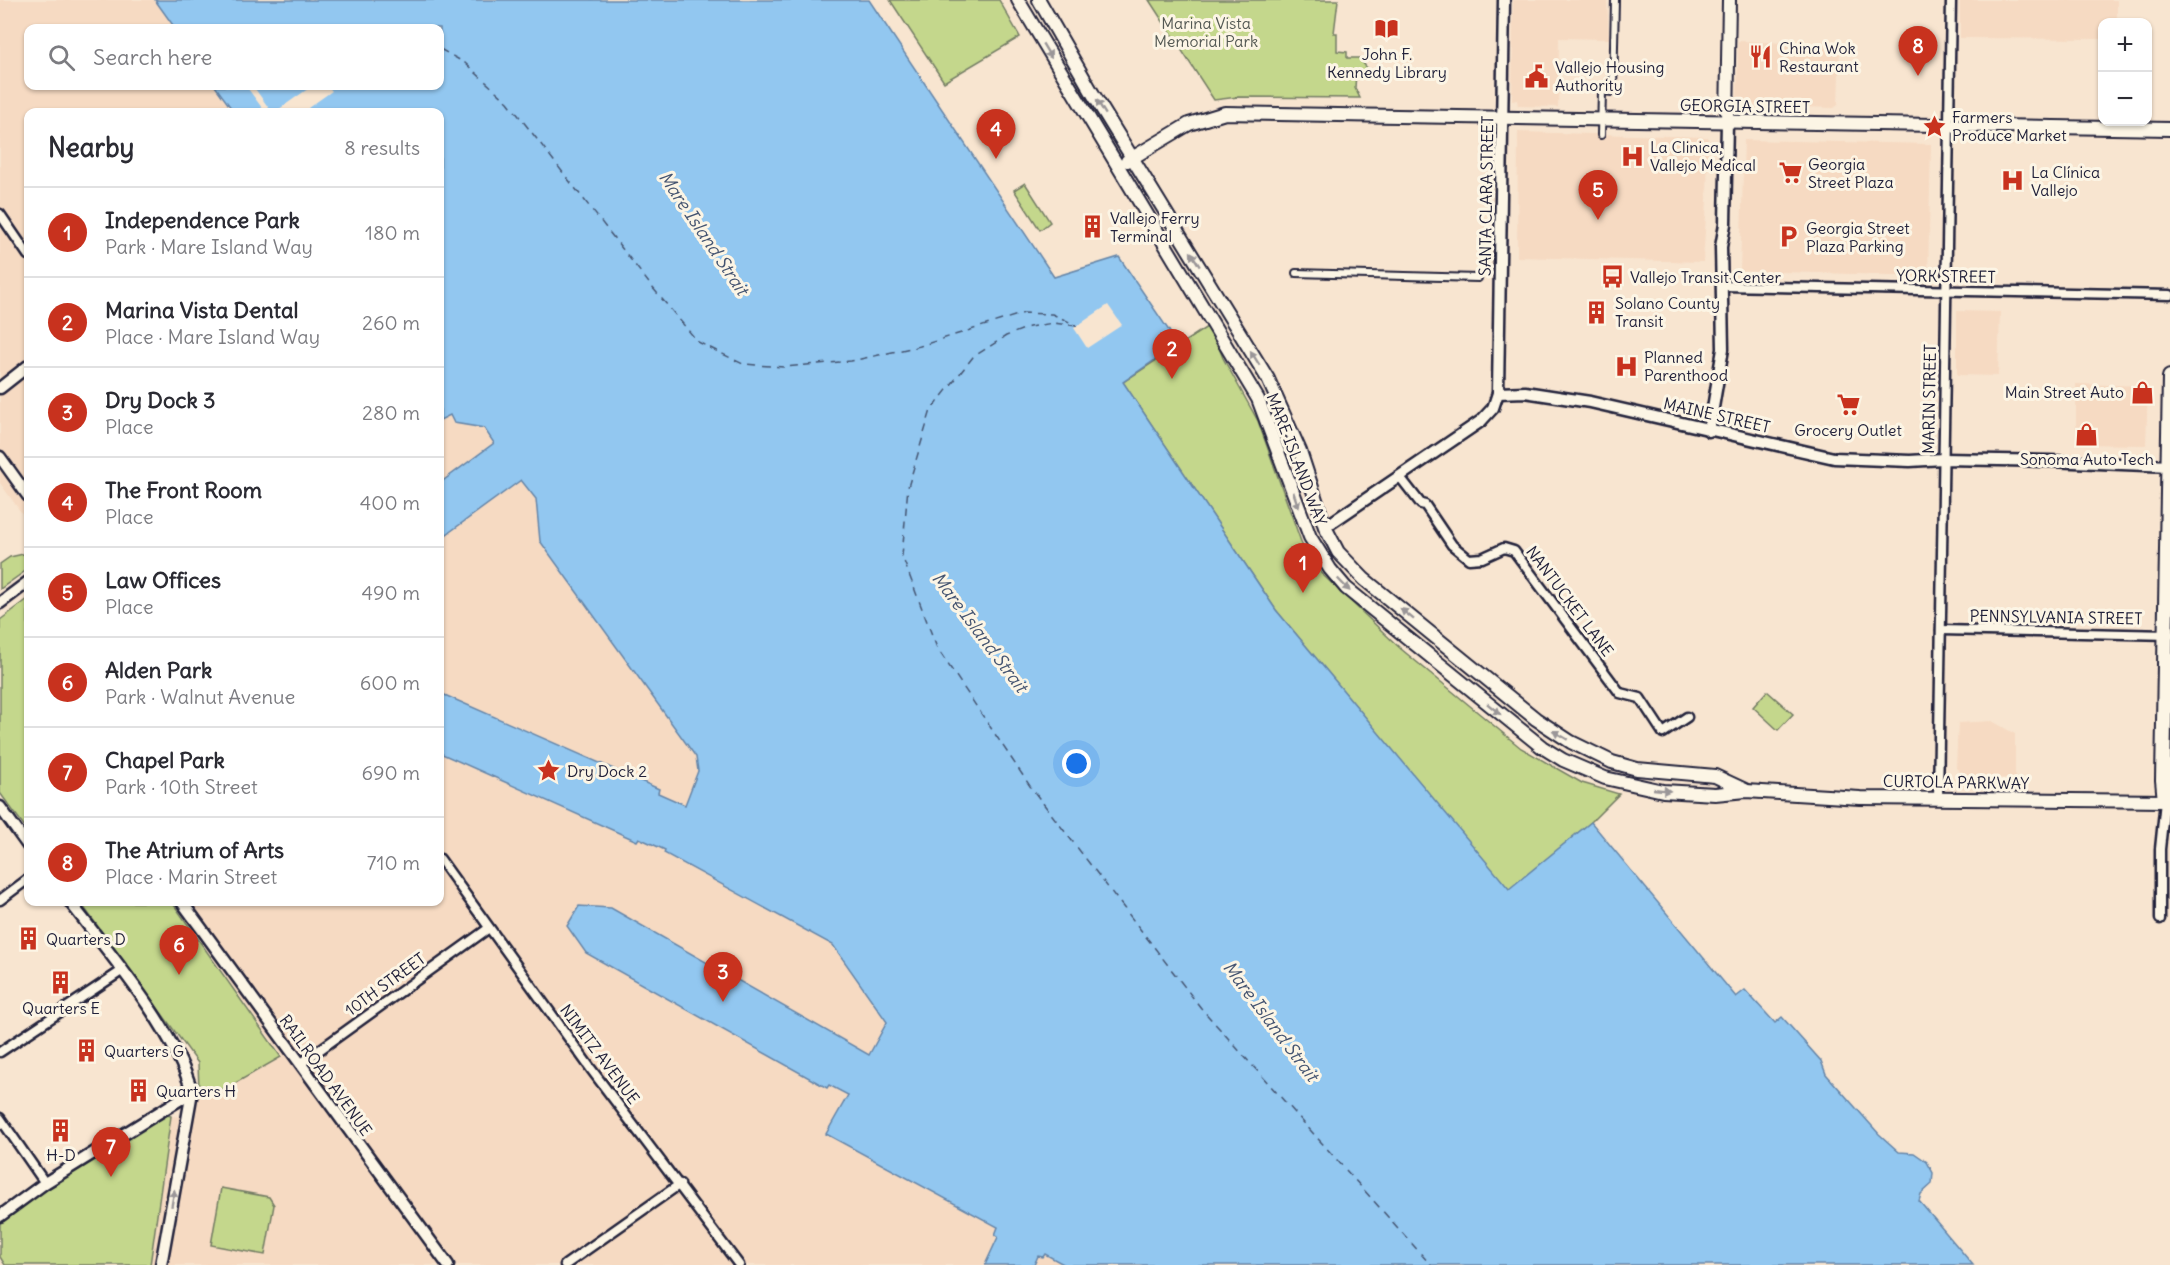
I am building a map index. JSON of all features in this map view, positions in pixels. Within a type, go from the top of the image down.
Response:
[{"type":"main road","name":"MARE ISLAND WAY","points":[[1018,0],[1258,399],[1310,537],[1330,569],[1355,595],[1542,747],[1563,760],[1605,778]]},
{"type":"main road","name":"MARE ISLAND WAY","points":[[1039,0],[1268,379],[1300,451],[1325,527],[1338,552],[1364,579],[1536,719],[1571,742],[1612,762]]},
{"type":"main road","points":[[1727,122],[1730,0]]},
{"type":"main road","name":"GEORGIA STREET","points":[[1118,168],[1132,157],[1189,124],[1225,114],[2170,129]]},
{"type":"main road","points":[[2169,803],[2163,780],[2168,635],[2170,377]]},
{"type":"main road","points":[[1310,537],[1325,527]]},
{"type":"main road","name":"CURTOLA PARKWAY","points":[[1612,762],[1657,772],[1715,777],[1746,791]]},
{"type":"main road","name":"CURTOLA PARKWAY","points":[[1605,778],[1663,791],[1715,795],[1746,791],[1860,798],[2169,803]]},
{"type":"street","name":"SANTA CLARA STREET","points":[[1498,393],[1504,0]]},
{"type":"street","points":[[1601,135],[1602,91],[1613,92],[1615,0]]},
{"type":"street","name":"MARIN STREET","points":[[1938,799],[1951,0]]},
{"type":"street","points":[[1709,430],[1721,364],[1721,247],[1726,207],[1727,122]]},
{"type":"street","points":[[0,214],[24,249]]},
{"type":"street","points":[[1296,273],[1478,278]]},
{"type":"street","name":"YORK STREET","points":[[1722,286],[2170,295]]},
{"type":"street","points":[[0,388],[24,369]]},
{"type":"street","name":"MAINE STREET","points":[[1498,393],[1525,392],[1579,400],[1834,458],[2169,466]]},
{"type":"street","points":[[1325,527],[1481,421],[1493,408],[1498,393]]},
{"type":"street","points":[[0,457],[24,490]]},
{"type":"street","name":"NANTUCKET LANE","points":[[1400,477],[1411,494],[1425,505],[1452,545],[1469,559],[1482,558],[1504,548],[1514,551],[1620,693],[1640,698],[1663,733],[1688,717]]},
{"type":"street","points":[[0,603],[24,585]]},
{"type":"street","name":"PENNSYLVANIA STREET","points":[[1941,630],[2168,635]]},
{"type":"street","points":[[2160,919],[2160,849],[2169,803]]},
{"type":"street","points":[[0,807],[24,840]]},
{"type":"street","name":"NIMITZ AVENUE","points":[[444,865],[591,1069],[739,1265]]},
{"type":"street","points":[[0,900],[24,882]]},
{"type":"street","points":[[73,906],[123,970],[176,1052],[186,1069],[192,1092],[161,1265]]},
{"type":"street","name":"RAILROAD AVENUE","points":[[185,906],[448,1265]]},
{"type":"street","name":"10TH STREET","points":[[300,1064],[489,928]]},
{"type":"street","points":[[0,1052],[123,970]]},
{"type":"street","points":[[0,1216],[45,1183],[192,1092]]},
{"type":"street","points":[[0,1118],[45,1183]]},
{"type":"street","points":[[565,1265],[680,1184]]},
{"type":"shaded area","points":[[0,0],[155,0],[172,24],[24,24],[24,90],[218,90],[231,108],[24,108],[24,516],[0,483]]},
{"type":"shaded area","points":[[1513,0],[1607,0],[1609,39],[1559,38],[1558,107],[1518,106],[1517,100],[1512,101]]},
{"type":"shaded area","points":[[1960,0],[2117,0],[2117,18],[2098,18],[2098,39],[1960,38]]},
{"type":"shaded area","points":[[1738,41],[1840,45],[1838,105],[1834,108],[1737,105]]},
{"type":"shaded area","points":[[1518,132],[1708,137],[1703,262],[1517,257]]},
{"type":"shaded area","points":[[1744,140],[1931,144],[1928,276],[1740,271]]},
{"type":"shaded area","points":[[1957,311],[2000,312],[1998,376],[1957,375]]},
{"type":"shaded area","points":[[2076,384],[2148,386],[2146,445],[2076,444]]},
{"type":"shaded area","points":[[450,415],[454,423],[484,428],[495,443],[492,446],[517,481],[521,479],[536,499],[540,541],[696,757],[698,771],[696,782],[664,853],[833,945],[887,1023],[869,1056],[859,1051],[838,1090],[848,1095],[826,1134],[998,1227],[994,1246],[1035,1263],[1038,1256],[1045,1254],[1065,1265],[150,1265],[171,1116],[194,1118],[199,1090],[225,1089],[282,1056],[176,906],[444,906],[444,418]]},
{"type":"shaded area","points":[[1992,721],[2015,734],[2015,778],[1969,779],[1956,768],[1958,723]]},
{"type":"green space","points":[[890,0],[999,0],[1020,37],[944,82]]},
{"type":"green space","name":"Marina Vista Memorial Park","points":[[1149,0],[1338,0],[1334,33],[1337,33],[1337,51],[1347,52],[1347,58],[1359,58],[1371,73],[1356,72],[1355,88],[1360,98],[1238,97],[1214,100]]},
{"type":"green space","points":[[1025,183],[1050,222],[1040,230],[1014,190]]},
{"type":"green space","points":[[1210,325],[1223,358],[1258,421],[1304,550],[1324,576],[1401,649],[1521,748],[1582,783],[1619,794],[1591,822],[1509,890],[1276,610],[1123,382]]},
{"type":"green space","points":[[24,554],[24,572],[0,589],[0,564],[10,557]]},
{"type":"green space","points":[[24,602],[24,826],[0,793],[0,620]]},
{"type":"green space","points":[[1767,691],[1793,714],[1778,730],[1753,707]]},
{"type":"green space","points":[[83,906],[175,906],[281,1057],[225,1089],[199,1090],[198,1063]]},
{"type":"green space","points":[[163,1114],[171,1116],[150,1265],[5,1265],[0,1257],[0,1220],[26,1200]]},
{"type":"green space","points":[[221,1188],[269,1197],[274,1205],[265,1255],[211,1245]]},
{"type":"water","name":"Mare Island Strait","points":[[155,0],[869,0],[1054,277],[1119,257],[1178,344],[1123,382],[1276,610],[1509,889],[1591,822],[1736,997],[1745,990],[1775,1023],[1782,1017],[1821,1061],[1826,1074],[1879,1134],[1899,1152],[1914,1153],[1927,1162],[1933,1173],[1932,1184],[1921,1194],[1919,1201],[1973,1265],[1065,1265],[1045,1254],[1043,1257],[1038,1256],[1034,1265],[985,1265],[998,1237],[995,1235],[998,1227],[826,1134],[848,1095],[829,1085],[827,1088],[586,953],[567,926],[579,906],[611,908],[869,1055],[887,1022],[833,945],[664,853],[665,850],[639,838],[637,841],[444,755],[444,695],[659,789],[658,793],[685,805],[698,771],[696,757],[540,541],[536,499],[521,480],[444,536],[444,480],[494,443],[484,428],[454,423],[450,415],[444,418],[444,108],[231,108],[218,90],[444,90],[444,24],[172,24]]},
{"type":"pier","points":[[249,90],[256,90],[269,108],[262,108]]},
{"type":"pier","points":[[306,90],[332,91],[308,108],[281,108]]},
{"type":"pier","points":[[1108,305],[1122,325],[1087,348],[1074,328]]},
{"type":"ferry route","points":[[444,51],[465,63],[508,102],[652,287],[698,342],[743,364],[784,367],[851,361],[920,346],[1024,313],[1052,314],[1074,324]]},
{"type":"ferry route","points":[[1077,326],[1053,323],[1029,327],[1006,336],[973,357],[931,410],[908,487],[902,556],[937,648],[1032,789],[1201,1008],[1431,1265]]},
{"type":"place","name":"John F. Kennedy Library","points":[[1387,29]]},
{"type":"place","name":"China Wok Restaurant","points":[[1761,57]]},
{"type":"place","name":"Vallejo Housing Authority","points":[[1537,76]]},
{"type":"place","name":"The Atrium of Arts","points":[[1918,76]]},
{"type":"place","name":"Farmers Produce Market","points":[[1934,126]]},
{"type":"place","name":"La Clinica, Vallejo Medical","points":[[1632,156]]},
{"type":"place","name":"The Front Room","points":[[996,159]]},
{"type":"place","name":"Georgia Street Plaza","points":[[1790,173]]},
{"type":"place","name":"La Clínica Vallejo","points":[[2013,181]]},
{"type":"place","name":"Law Offices","points":[[1598,220]]},
{"type":"place","name":"Vallejo Ferry Terminal","points":[[1092,227]]},
{"type":"place","name":"Georgia Street Plaza Parking","points":[[1788,237]]},
{"type":"place","name":"Vallejo Transit Center","points":[[1612,277]]},
{"type":"place","name":"Solano County Transit","points":[[1597,312]]},
{"type":"place","name":"Planned Parenthood","points":[[1626,366]]},
{"type":"place","name":"Marina Vista Dental","points":[[1172,379]]},
{"type":"place","name":"Main Street Auto","points":[[2142,392]]},
{"type":"place","name":"Grocery Outlet","points":[[1848,405]]},
{"type":"place","name":"Sonoma Auto Tech","points":[[2087,434]]},
{"type":"place","name":"Independence Park","points":[[1303,593]]},
{"type":"place","name":"Dry Dock 2","points":[[549,771]]},
{"type":"place","name":"Quarters D","points":[[28,939]]},
{"type":"place","name":"Alden Park","points":[[179,975]]},
{"type":"place","name":"Quarters E","points":[[61,983]]},
{"type":"place","name":"Dry Dock 3","points":[[723,1002]]},
{"type":"place","name":"Quarters G","points":[[86,1051]]},
{"type":"place","name":"Quarters H","points":[[138,1091]]},
{"type":"place","name":"H-D","points":[[61,1130]]},
{"type":"place","name":"Chapel Park","points":[[111,1177]]}]
